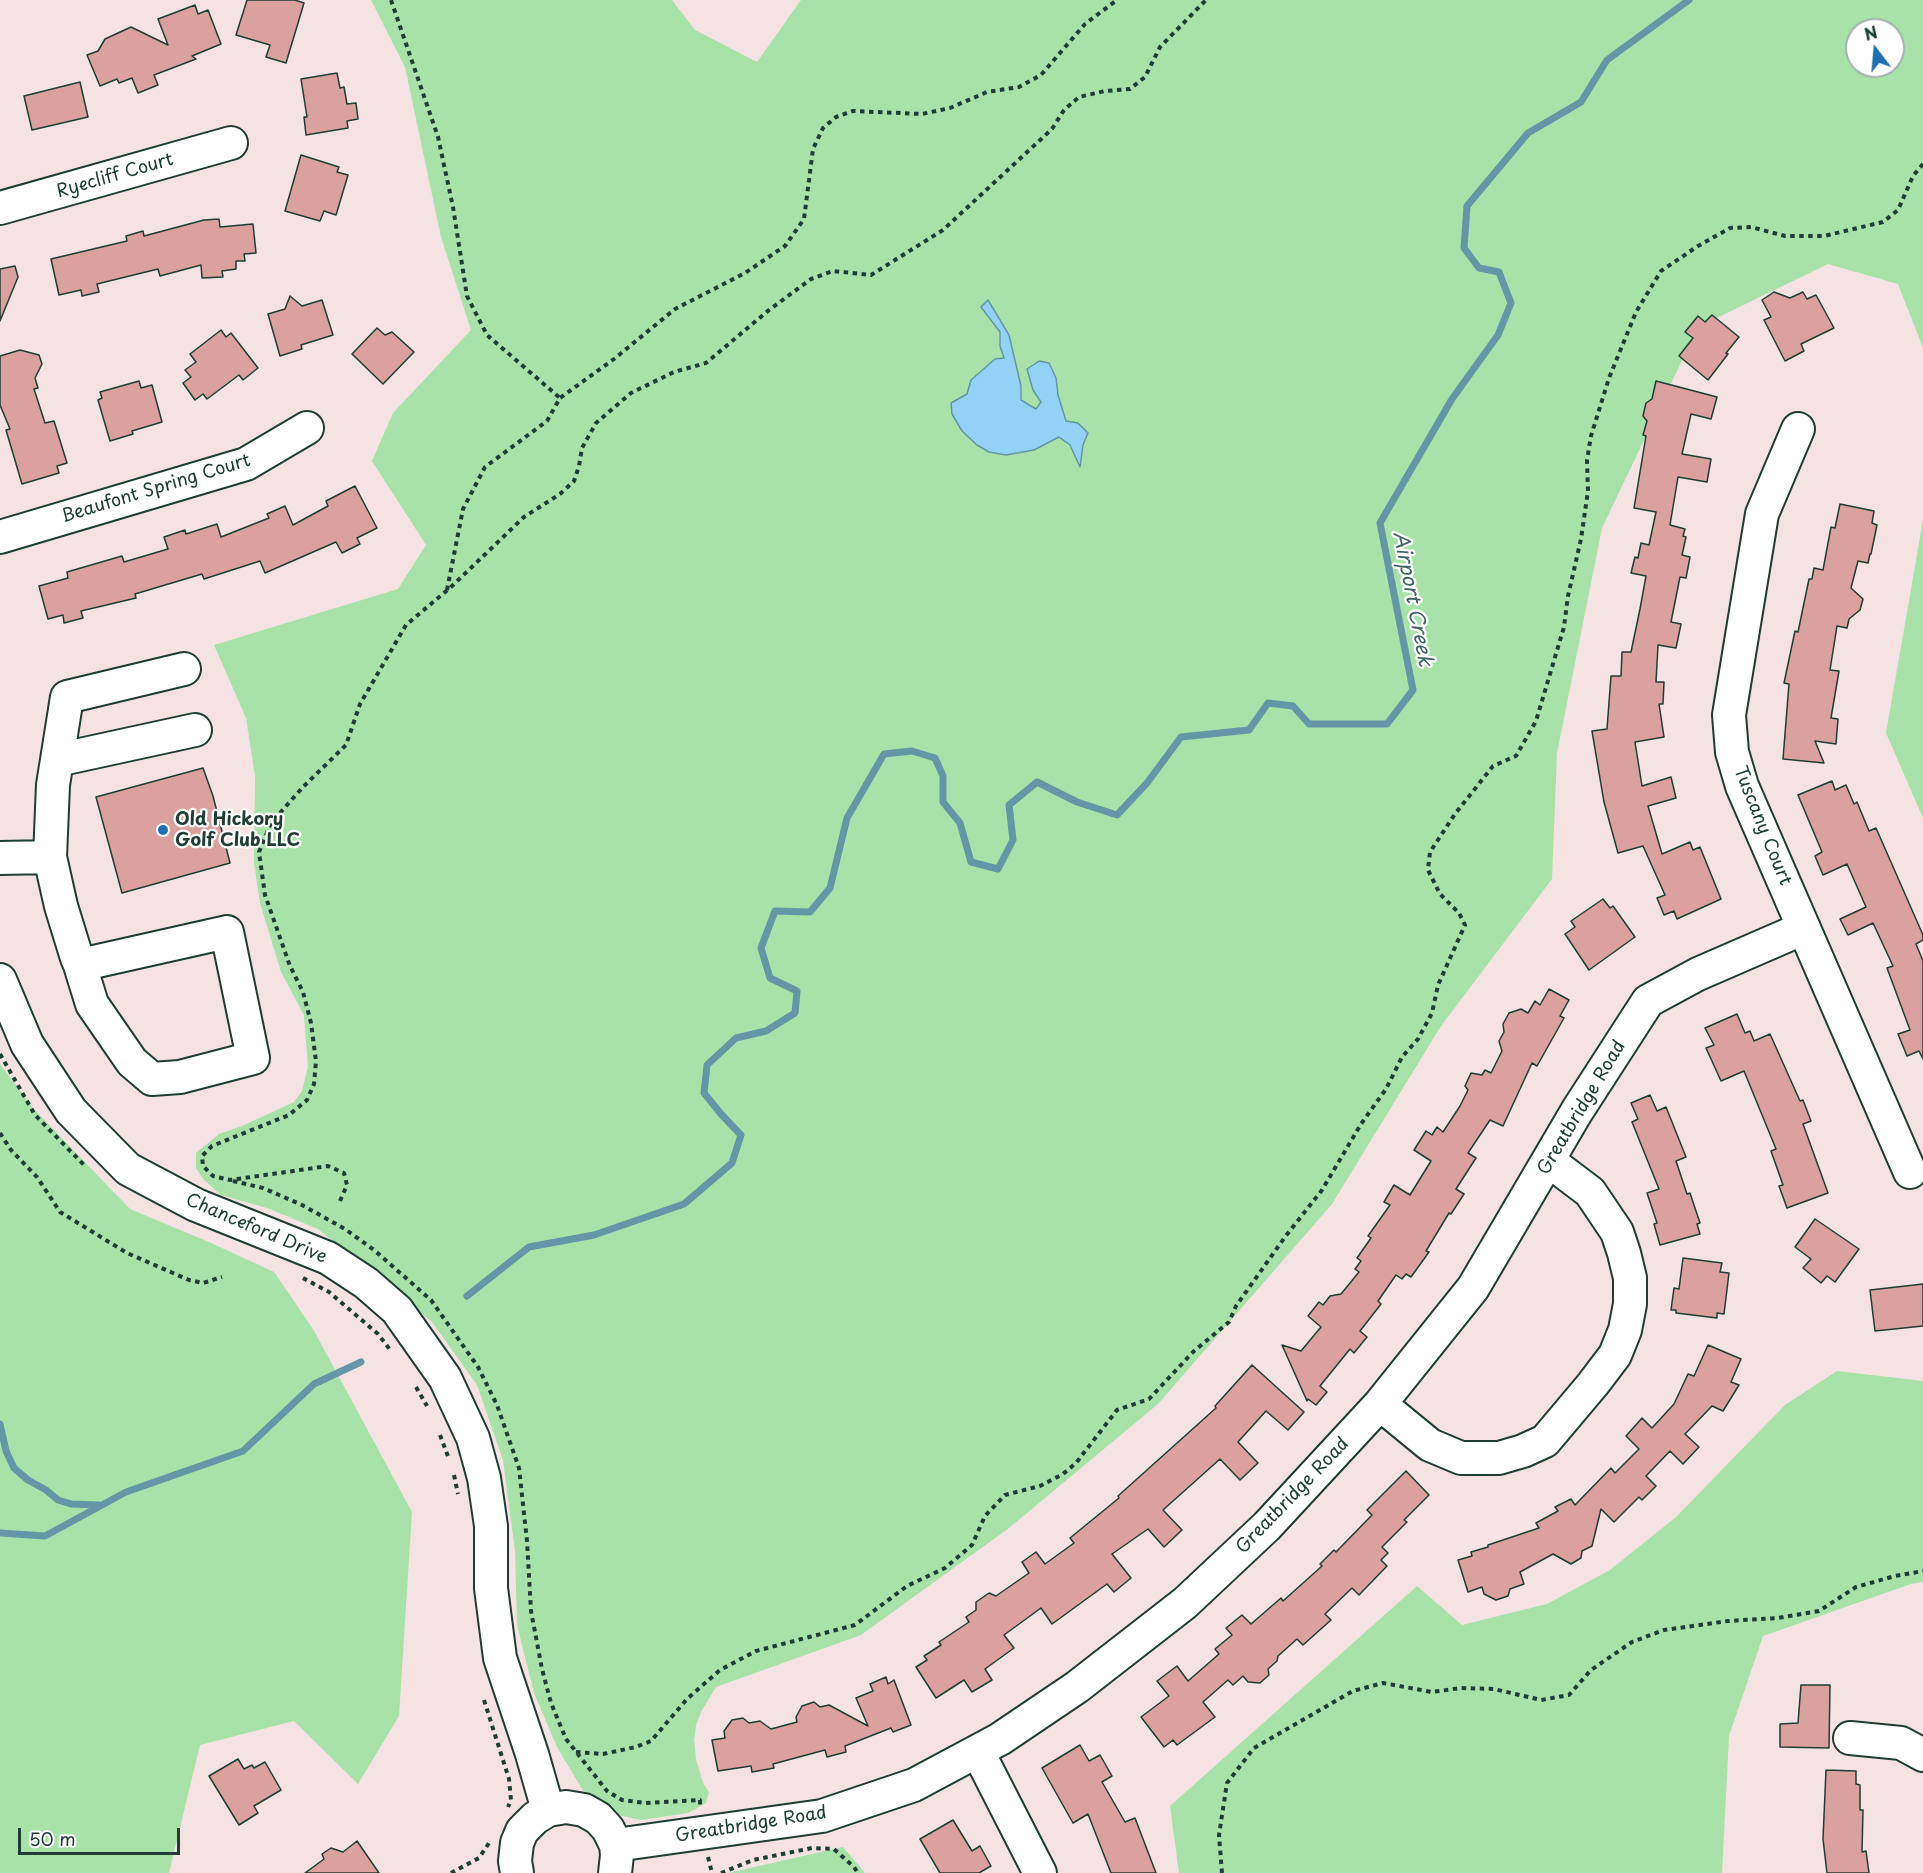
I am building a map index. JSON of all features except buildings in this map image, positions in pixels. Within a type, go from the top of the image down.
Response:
[{"type":"street","name":"Ryecliff Court","points":[[0,208],[231,143]]},
{"type":"street","name":"Beaufont Spring Court","points":[[0,537],[246,464],[307,428]]},
{"type":"street","name":"Tuscany Court","points":[[1798,429],[1762,514],[1729,715],[1732,752],[1742,786],[1911,1172]]},
{"type":"street","points":[[80,966],[227,932],[253,1058],[180,1077],[152,1079],[132,1062],[92,1004],[61,906],[50,857],[53,785],[67,697],[184,669]]},
{"type":"street","points":[[57,760],[195,730]]},
{"type":"street","points":[[0,858],[50,857]]},
{"type":"street","name":"Greatbridge Road","points":[[548,1810],[566,1807],[584,1810],[598,1818],[609,1829],[616,1859],[822,1816],[914,1785],[978,1752],[1077,1687],[1185,1603],[1267,1526],[1380,1404],[1473,1288],[1577,1111],[1648,1001],[1698,974],[1804,928]]},
{"type":"street","name":"Chanceford Drive","points":[[0,980],[27,1044],[71,1111],[128,1169],[196,1205],[338,1264],[366,1283],[398,1310],[446,1378],[473,1438],[484,1478],[490,1526],[491,1588],[500,1658],[548,1810]]},
{"type":"street","points":[[1380,1404],[1430,1445],[1461,1458],[1499,1458],[1545,1441],[1615,1355],[1625,1330],[1630,1304],[1630,1278],[1624,1253],[1617,1233],[1590,1192],[1549,1161]]},
{"type":"street","points":[[1850,1738],[1901,1743],[1923,1755]]},
{"type":"street","points":[[978,1752],[1040,1873]]},
{"type":"street","points":[[517,1873],[515,1861],[517,1843],[522,1831],[535,1818],[548,1810]]},
{"type":"path","points":[[391,0],[438,137],[453,207],[467,296],[487,335],[560,398]]},
{"type":"path","points":[[447,591],[463,509],[484,467],[547,421],[560,398],[675,309],[745,273],[785,246],[804,219],[813,149],[823,128],[836,117],[853,111],[922,114],[950,108],[987,92],[1019,87],[1041,75],[1085,24],[1117,0]]},
{"type":"path","points":[[340,1201],[347,1185],[344,1173],[328,1166],[230,1180],[213,1176],[203,1166],[202,1156],[212,1146],[289,1115],[307,1100],[314,1084],[316,1061],[311,1023],[303,992],[290,966],[265,895],[259,852],[271,823],[303,787],[346,745],[360,704],[406,625],[447,591],[524,517],[560,494],[573,481],[579,466],[582,448],[596,423],[631,393],[674,372],[706,363],[769,310],[811,279],[833,271],[871,275],[943,230],[1052,129],[1064,110],[1079,97],[1130,89],[1145,77],[1160,48],[1206,0]]},
{"type":"path","points":[[576,1752],[603,1754],[636,1747],[651,1741],[687,1699],[720,1670],[756,1651],[855,1625],[907,1586],[945,1568],[972,1545],[985,1516],[1005,1495],[1040,1486],[1076,1464],[1117,1410],[1149,1399],[1194,1351],[1229,1322],[1242,1297],[1322,1190],[1360,1125],[1386,1089],[1402,1057],[1418,1039],[1432,1013],[1438,985],[1465,925],[1459,913],[1440,894],[1428,870],[1430,852],[1455,814],[1493,766],[1516,756],[1536,721],[1564,627],[1568,596],[1581,540],[1588,491],[1587,460],[1591,436],[1610,378],[1636,312],[1661,271],[1730,228],[1751,227],[1785,236],[1824,236],[1883,222],[1898,210],[1913,176],[1923,164]]},
{"type":"path","points":[[0,1054],[35,1115],[86,1166]]},
{"type":"path","points":[[0,1133],[11,1150],[38,1177],[60,1212],[127,1253],[189,1280],[203,1283],[222,1277]]},
{"type":"path","points":[[299,1276],[328,1292],[378,1334],[397,1358]]},
{"type":"path","points":[[415,1384],[430,1413]]},
{"type":"path","points":[[439,1433],[451,1464]]},
{"type":"path","points":[[454,1474],[458,1496]]},
{"type":"path","points":[[1222,1873],[1220,1835],[1227,1783],[1254,1748],[1353,1691],[1383,1683],[1432,1692],[1461,1688],[1494,1689],[1541,1700],[1569,1695],[1591,1670],[1623,1647],[1664,1630],[1728,1621],[1778,1618],[1819,1611],[1856,1587],[1894,1576],[1923,1571]]},
{"type":"path","points":[[481,1692],[509,1779],[511,1800],[504,1816]]},
{"type":"path","points":[[451,1873],[479,1858],[491,1841]]},
{"type":"path","points":[[721,1873],[753,1860],[812,1848],[834,1849],[858,1873]]},
{"type":"green space","points":[[371,0],[672,0],[695,30],[757,62],[801,0],[1923,0],[1923,348],[1898,284],[1828,264],[1698,327],[1602,528],[1557,753],[1552,879],[1441,1026],[1332,1204],[1158,1404],[1009,1528],[861,1635],[716,1687],[701,1712],[694,1740],[696,1759],[703,1783],[709,1792],[706,1803],[688,1813],[641,1820],[609,1813],[582,1789],[557,1747],[534,1693],[517,1625],[515,1551],[503,1460],[477,1385],[432,1322],[318,1229],[267,1208],[221,1195],[204,1180],[196,1168],[196,1153],[219,1134],[294,1102],[302,1091],[308,1067],[304,1015],[281,972],[260,903],[254,863],[255,776],[246,718],[214,645],[398,589],[426,545],[372,461],[393,413],[471,330],[441,237],[405,67]]},
{"type":"green space","points":[[1923,520],[1923,818],[1886,733]]},
{"type":"green space","points":[[0,1064],[33,1108],[130,1209],[274,1272],[313,1329],[412,1512],[399,1716],[358,1784],[294,1721],[200,1745],[169,1873],[0,1873]]},
{"type":"green space","points":[[1837,1371],[1923,1381],[1923,1582],[1911,1584],[1763,1636],[1729,1736],[1722,1873],[1179,1873],[1170,1806],[1417,1586],[1462,1625],[1547,1604],[1610,1570],[1676,1517],[1785,1405]]},
{"type":"green space","points":[[843,1847],[865,1873],[728,1873],[834,1849]]},
{"type":"water","points":[[988,300],[1009,335],[1021,386],[1021,400],[1036,409],[1041,402],[1033,390],[1027,369],[1039,361],[1049,363],[1056,378],[1058,395],[1066,421],[1078,423],[1088,433],[1083,445],[1080,467],[1070,445],[1059,437],[1034,450],[1006,455],[989,452],[977,445],[962,431],[952,414],[951,403],[967,394],[971,380],[995,359],[1004,358],[1000,346],[1000,332],[981,307]]},
{"type":"waterway","name":"Airport Creek","points":[[467,1296],[529,1247],[594,1235],[684,1204],[732,1163],[741,1135],[704,1093],[707,1065],[736,1038],[766,1031],[795,1013],[797,991],[770,978],[761,948],[775,911],[810,912],[830,888],[847,818],[884,754],[912,751],[935,758],[943,776],[943,802],[960,823],[971,862],[998,869],[1013,840],[1009,805],[1037,782],[1077,802],[1117,815],[1147,783],[1181,737],[1249,730],[1268,703],[1293,706],[1309,724],[1387,724],[1413,690],[1380,523],[1452,399],[1498,335],[1511,303],[1499,272],[1479,268],[1464,248],[1467,206],[1528,133],[1581,102],[1607,60],[1689,0]]},
{"type":"waterway","name":"Airport Creek","points":[[0,1533],[45,1536],[126,1492],[243,1451],[314,1384],[361,1362]]},
{"type":"waterway","points":[[0,1424],[6,1451],[14,1468],[28,1480],[58,1500],[71,1504],[99,1505]]},
{"type":"place","name":"Old Hickory Golf Club LLC","points":[[163,830]]}]
